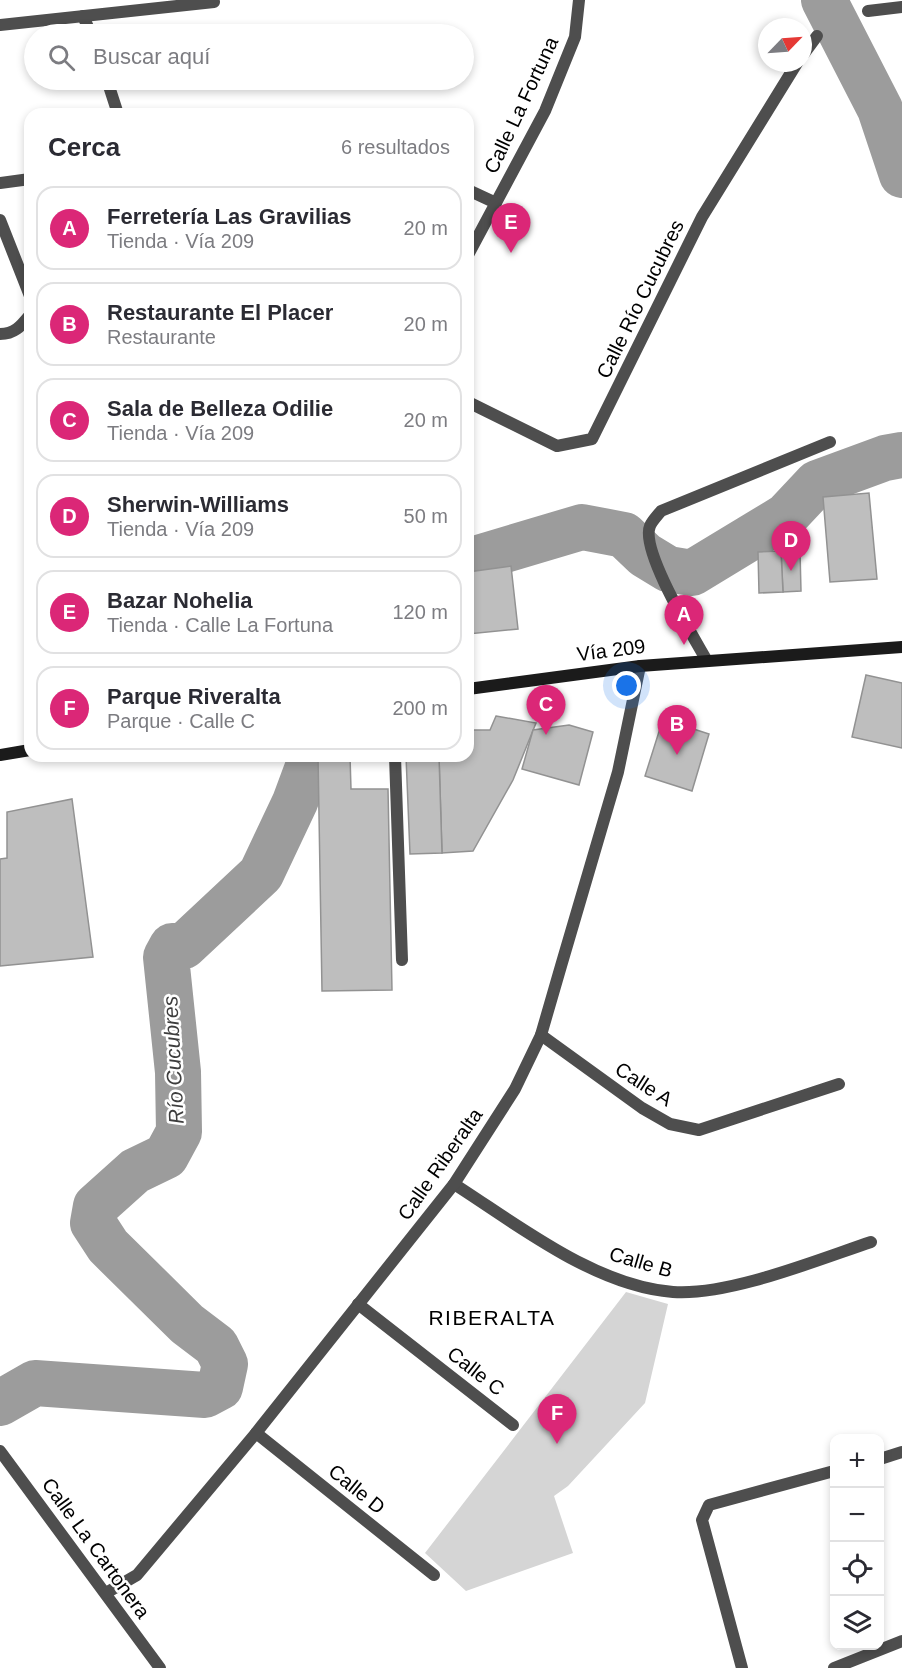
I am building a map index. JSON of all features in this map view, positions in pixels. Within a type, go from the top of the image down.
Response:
[{"type":"main road","name":"Vía 209","points":[[474,688],[640,666],[902,647]]},
{"type":"main road","points":[[0,755],[24,751]]},
{"type":"street","name":"Calle La Fortuna","points":[[474,244],[544,111],[575,37],[579,0]]},
{"type":"street","points":[[0,25],[214,2]]},
{"type":"street","points":[[868,11],[902,7]]},
{"type":"street","points":[[83,16],[87,24]]},
{"type":"street","points":[[812,43],[817,36]]},
{"type":"street","name":"Calle Río Cucubres","points":[[474,405],[557,446],[592,439],[702,217],[791,72]]},
{"type":"street","points":[[110,90],[116,108]]},
{"type":"street","points":[[0,183],[24,180]]},
{"type":"street","points":[[474,193],[496,202]]},
{"type":"street","points":[[0,220],[24,281]]},
{"type":"street","points":[[0,334],[8,334],[24,322]]},
{"type":"street","points":[[706,661],[649,547],[649,526],[661,511],[830,442]]},
{"type":"street","name":"Calle Riberalta","points":[[105,1593],[137,1575],[256,1433],[454,1184],[515,1089],[541,1035],[618,772],[640,666]]},
{"type":"street","points":[[395,762],[402,960]]},
{"type":"street","name":"Calle A","points":[[541,1035],[642,1108],[670,1124],[699,1130],[839,1084]]},
{"type":"street","name":"Calle B","points":[[454,1184],[578,1262],[627,1282],[674,1292],[717,1288],[757,1280],[871,1242]]},
{"type":"street","name":"Calle C","points":[[358,1304],[513,1425]]},
{"type":"street","name":"Calle D","points":[[256,1433],[434,1575]]},
{"type":"street","name":"Calle La Cartonera","points":[[0,1451],[160,1668]]},
{"type":"street","points":[[884,1457],[902,1452]]},
{"type":"street","points":[[742,1668],[702,1520],[709,1505],[830,1472]]},
{"type":"street","points":[[834,1668],[902,1641]]},
{"type":"shaded area","points":[[626,1292],[668,1304],[645,1403],[568,1486],[554,1496],[573,1553],[466,1591],[425,1553]]},
{"type":"building","points":[[869,493],[877,579],[830,582],[823,497]]},
{"type":"building","points":[[781,551],[800,551],[801,591],[783,592]]},
{"type":"building","points":[[781,551],[783,592],[759,593],[758,552]]},
{"type":"building","points":[[511,566],[518,629],[474,633],[474,571]]},
{"type":"building","points":[[866,675],[902,683],[902,748],[852,737]]},
{"type":"building","points":[[496,716],[536,723],[513,780],[473,851],[442,853],[439,762],[474,762],[474,730],[490,730]]},
{"type":"building","points":[[663,719],[709,734],[692,791],[645,776]]},
{"type":"building","points":[[569,725],[593,732],[579,785],[522,769],[533,730]]},
{"type":"building","points":[[318,762],[350,762],[351,789],[388,789],[392,990],[322,991]]},
{"type":"building","points":[[406,762],[439,762],[442,853],[410,854]]},
{"type":"building","points":[[72,799],[93,957],[0,966],[0,859],[7,858],[7,812]]},
{"type":"waterway","name":"Río Cucubres","points":[[824,0],[880,109],[902,175]]},
{"type":"waterway","name":"Río Cucubres","points":[[474,559],[582,527],[624,535],[645,555],[668,569],[692,573],[786,516],[817,483],[885,458],[902,455]]},
{"type":"waterway","name":"Río Cucubres","points":[[0,1403],[35,1383],[205,1395],[220,1387],[225,1364],[216,1346],[187,1324],[108,1246],[93,1223],[96,1206],[135,1171],[166,1156],[179,1132],[178,1072],[166,957],[172,946],[184,946],[261,874],[295,802],[310,762]]},
{"type":"place","name":"Bazar Nohelia","points":[[511,253]]},
{"type":"place","name":"Sherwin-Williams","points":[[791,571]]},
{"type":"place","name":"Ferretería Las Gravilias","points":[[684,645]]},
{"type":"place","name":"Sala de Belleza Odilie","points":[[546,735]]},
{"type":"place","name":"Restaurante El Placer","points":[[677,755]]},
{"type":"place","name":"Parque Riveralta","points":[[557,1444]]},
{"type":"district","name":"RIBERALTA","points":[[492,1317]]}]
